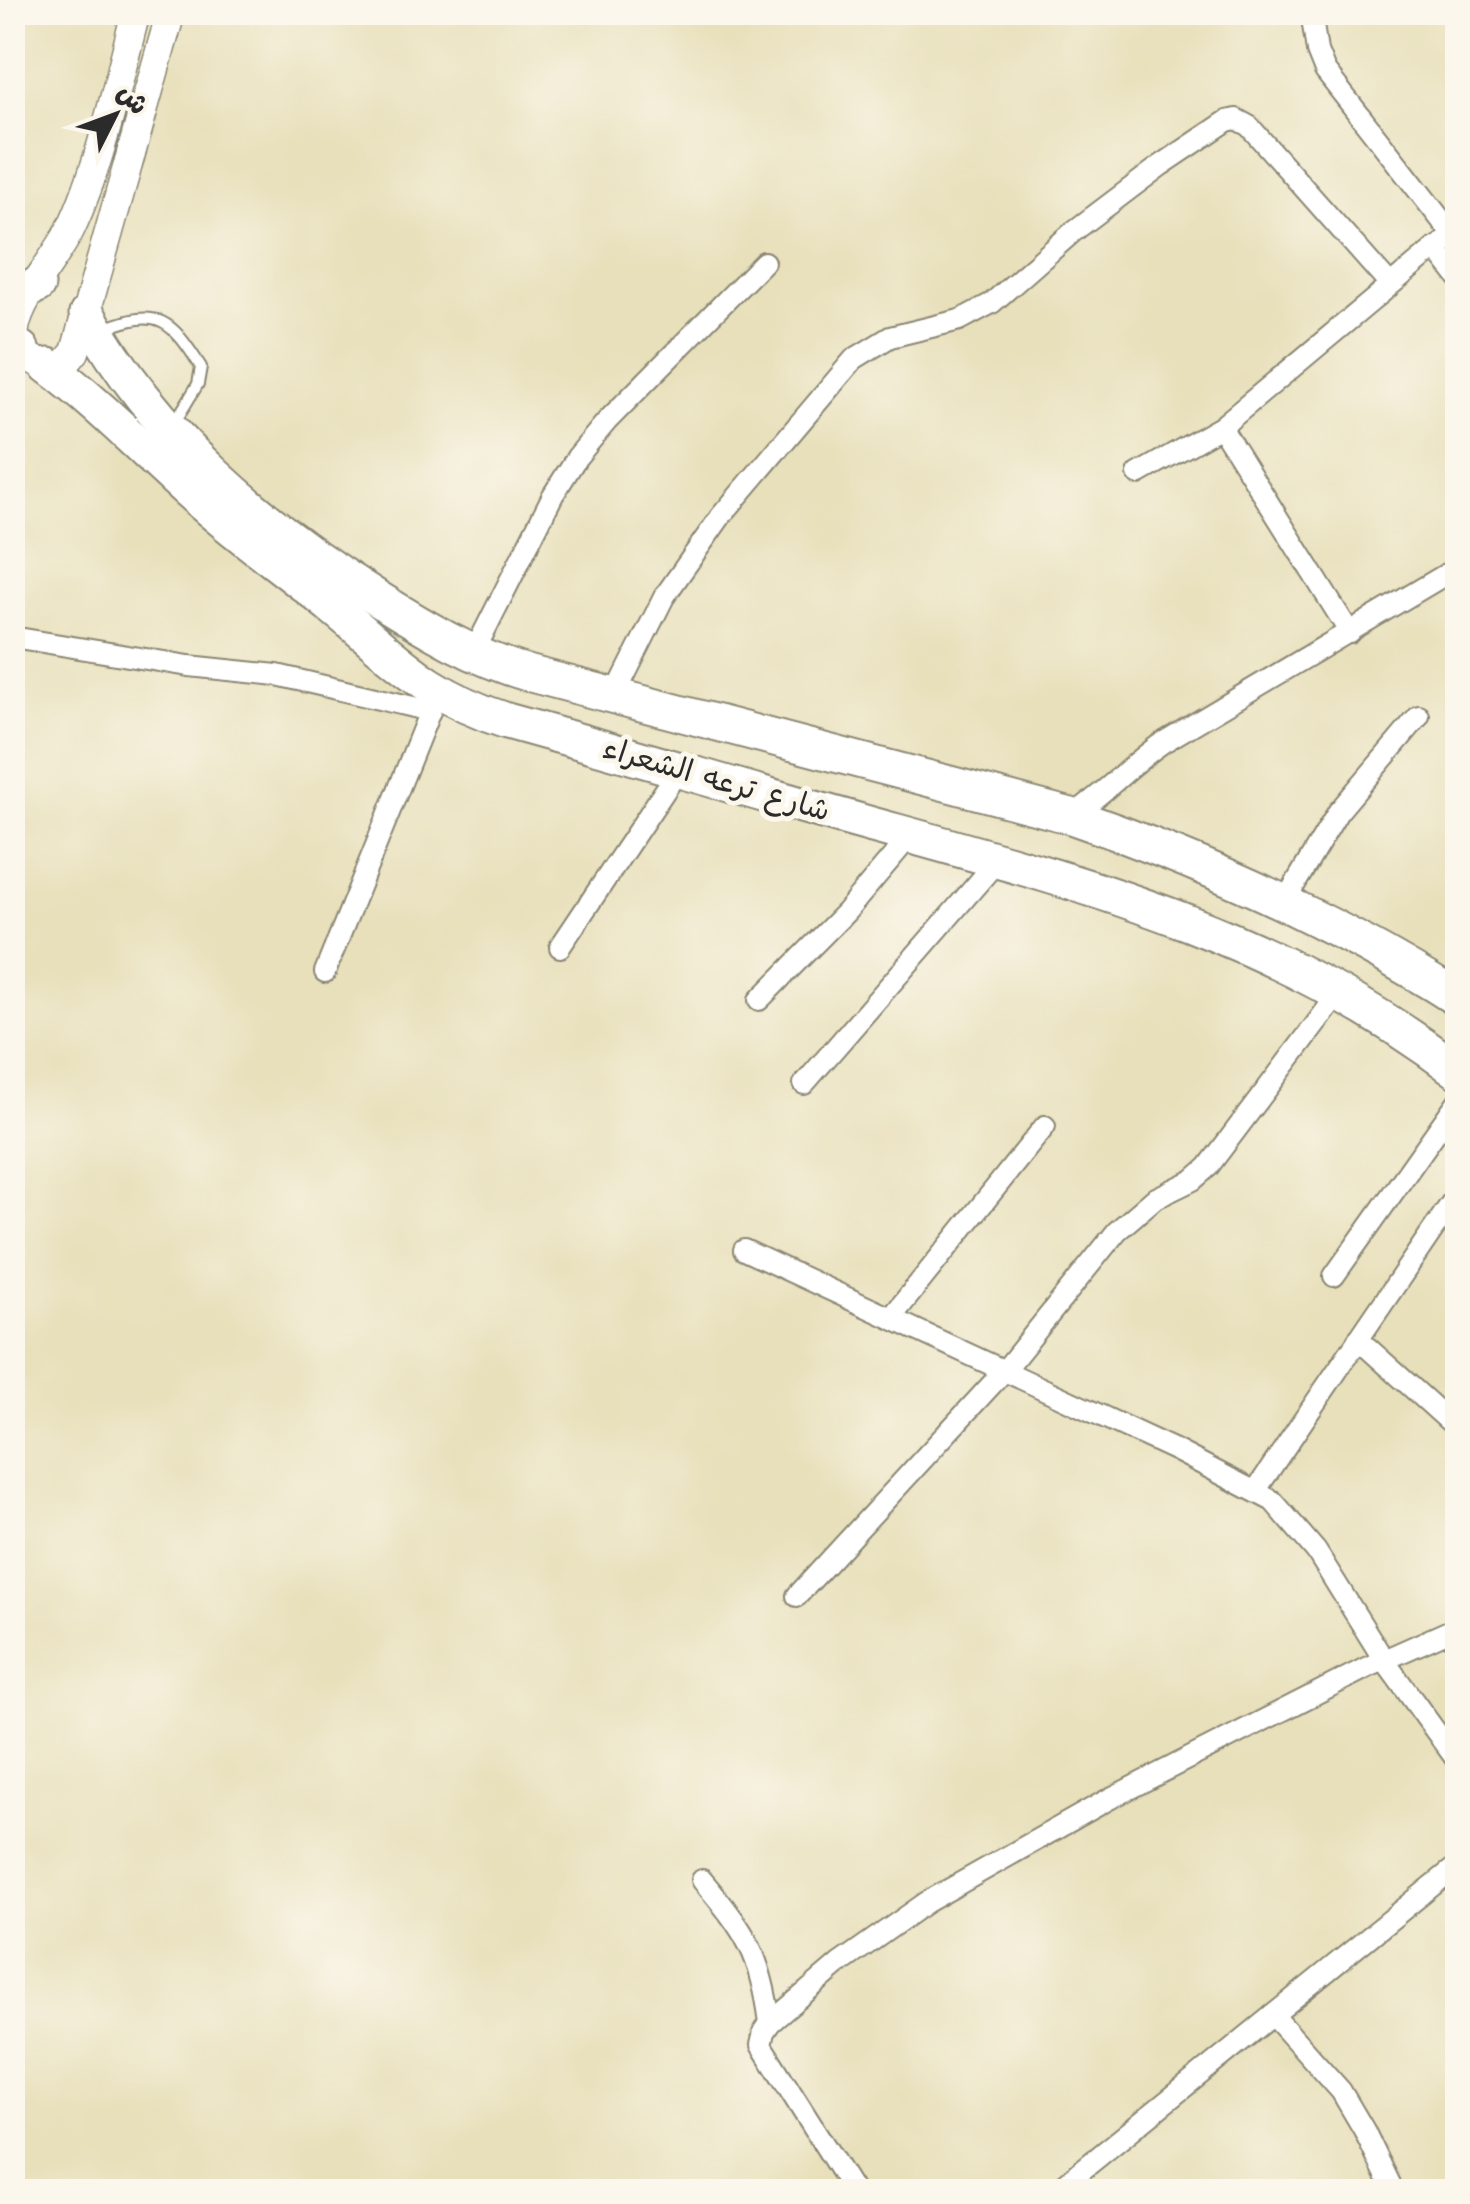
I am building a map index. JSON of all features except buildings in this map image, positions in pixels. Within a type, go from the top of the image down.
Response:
[{"type":"highway","name":"شارع ترعه الشعراء","points":[[92,323],[136,392],[227,488],[320,560],[430,630],[483,658],[1071,816],[1284,901],[1371,945],[1458,999]]},
{"type":"highway","name":"شارع ترعه الشعراء","points":[[27,354],[128,432],[206,506],[402,668],[434,702],[998,860],[1175,916],[1262,952],[1340,992],[1458,1071]]},
{"type":"highway","points":[[402,668],[425,651],[430,630]]},
{"type":"highway","points":[[480,713],[478,685],[483,658]]},
{"type":"highway","points":[[1262,952],[1284,901]]},
{"type":"street","points":[[136,12],[85,193],[56,256],[25,291],[15,328],[27,354],[64,365],[92,323],[171,12]]},
{"type":"street","points":[[1138,474],[1221,427],[1455,234],[1325,71],[1317,51],[1312,12]]},
{"type":"street","points":[[616,694],[664,597],[721,516],[854,359],[890,337],[960,320],[992,304],[1074,231],[1160,166],[1227,122],[1236,119],[1249,126],[1390,285]]},
{"type":"street","points":[[1434,248],[1458,277]]},
{"type":"street","points":[[483,658],[553,495],[577,457],[607,421],[764,262]]},
{"type":"street","points":[[1221,427],[1350,633]]},
{"type":"street","points":[[1071,816],[1102,796],[1162,743],[1458,567]]},
{"type":"street","points":[[12,637],[434,702],[325,972]]},
{"type":"street","points":[[1284,901],[1338,812],[1419,716]]},
{"type":"street","points":[[560,947],[678,771]]},
{"type":"street","points":[[759,1000],[846,912],[910,836]]},
{"type":"street","points":[[804,1084],[998,860]]},
{"type":"street","points":[[797,1596],[1005,1370],[1126,1223],[1154,1199],[1208,1168],[1340,992]]},
{"type":"street","points":[[1334,1276],[1458,1102]]},
{"type":"street","points":[[891,1318],[1045,1126]]},
{"type":"street","points":[[1256,1490],[1458,1193]]},
{"type":"street","points":[[744,1250],[1256,1490],[1286,1513],[1316,1550],[1384,1660],[1458,1762]]},
{"type":"street","points":[[1358,1339],[1458,1429]]},
{"type":"street","points":[[854,2192],[762,2045],[770,2023],[840,1964],[927,1902],[1110,1799],[1384,1660],[1458,1627]]},
{"type":"street","points":[[1055,2192],[1458,1865]]},
{"type":"street","points":[[702,1880],[738,1922],[754,1950],[765,1985],[770,2023]]},
{"type":"street","points":[[1273,2015],[1341,2092],[1394,2192]]},
{"type":"lane","points":[[92,323],[149,316],[176,331],[190,350],[201,367],[198,384],[169,431]]}]
